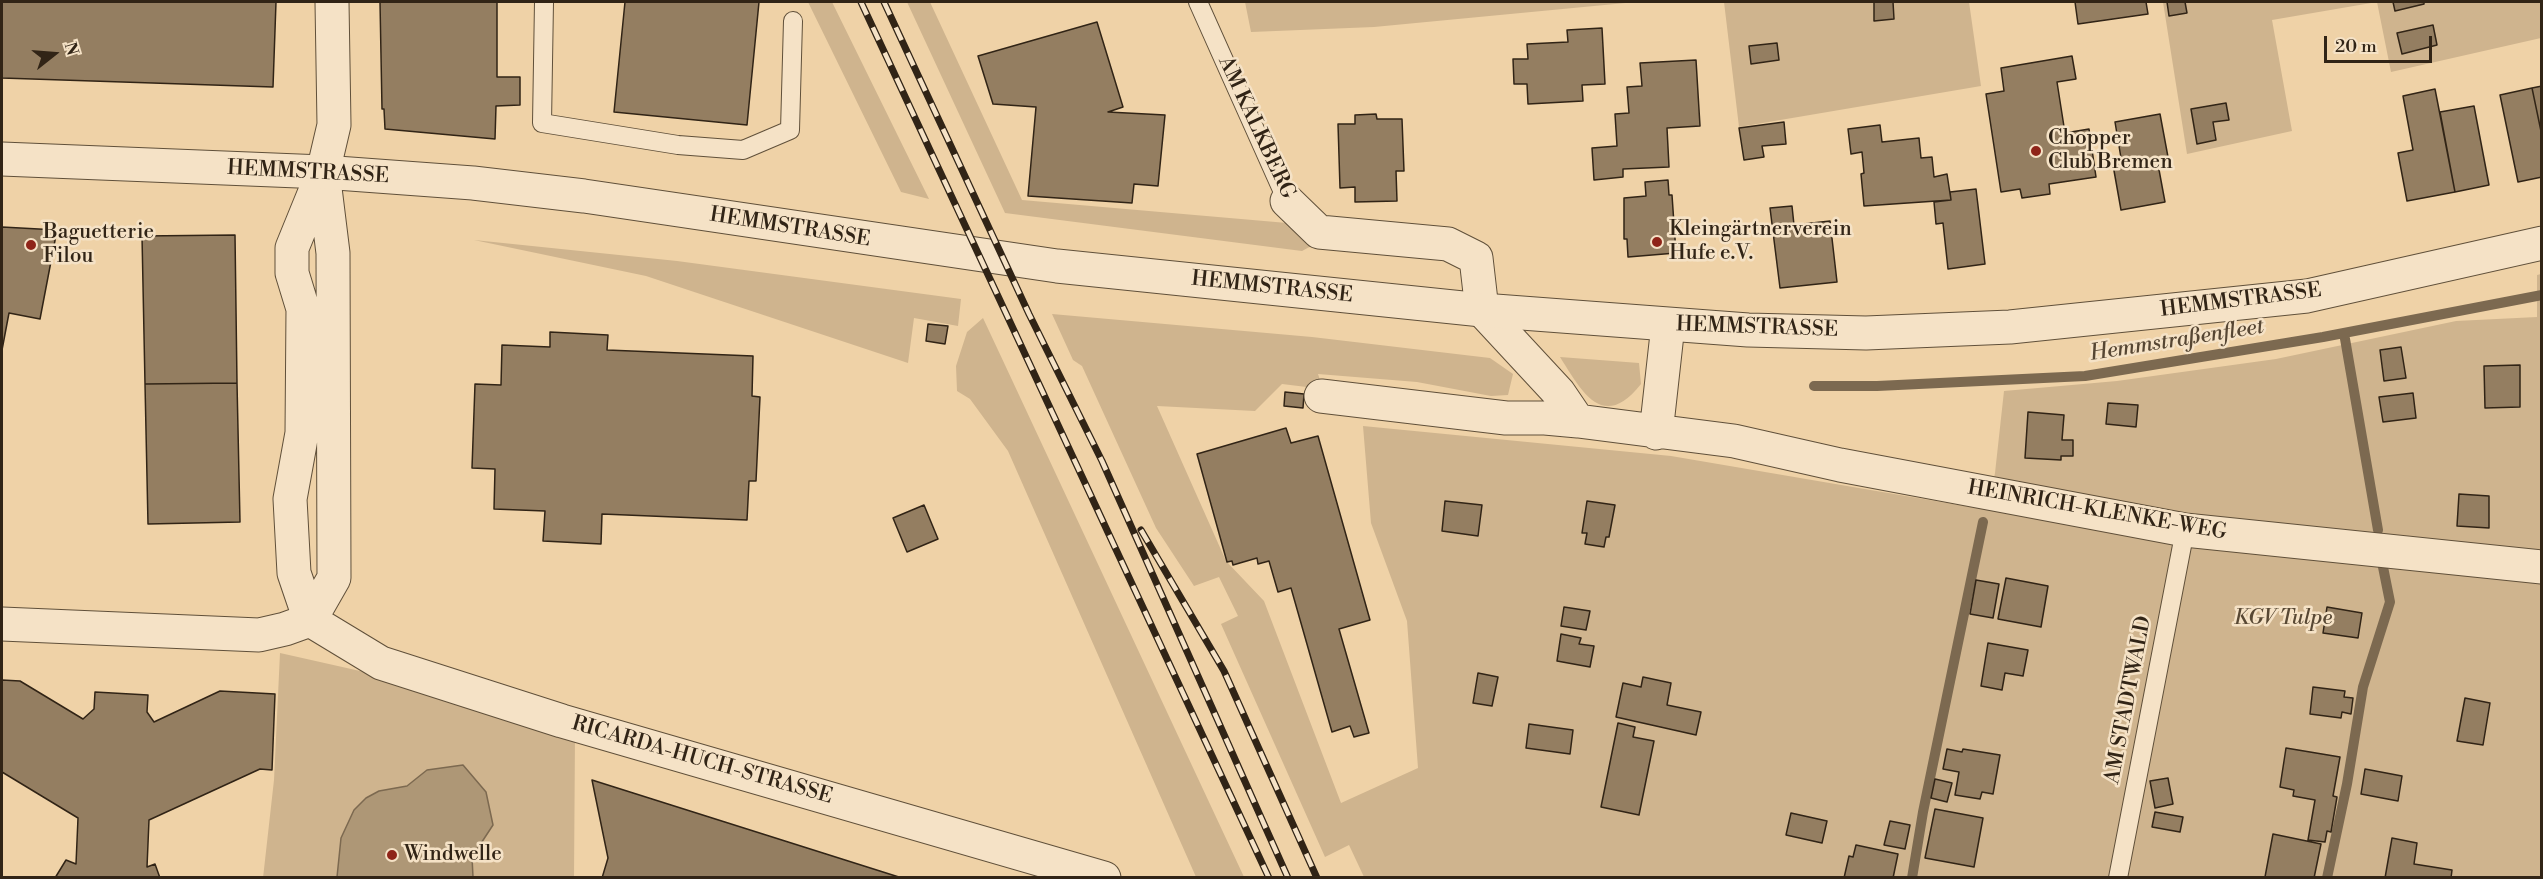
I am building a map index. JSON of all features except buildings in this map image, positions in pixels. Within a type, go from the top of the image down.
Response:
[{"type":"street","points":[[310,620],[294,573],[290,499],[302,422],[303,309],[292,273],[292,248],[323,172],[334,125],[332,2]]},
{"type":"street","name":"HEMMSTRASSE","points":[[2,159],[323,172],[473,183],[584,196],[1057,266],[1482,310],[1748,330],[1866,333],[2010,327],[2307,296],[2541,243]]},
{"type":"street","points":[[2,624],[259,635],[310,620],[334,578],[333,253],[323,172]]},
{"type":"street","name":"AM KALKBERG","points":[[1287,201],[1318,232],[1448,244],[1476,258],[1482,310]]},
{"type":"street","points":[[1482,310],[1559,393],[1578,421]]},
{"type":"street","points":[[1656,433],[1668,325]]},
{"type":"street","name":"HEINRICH-KLENKE-WEG","points":[[1321,396],[1506,418],[1578,421],[1656,433],[1734,441],[1840,465],[2185,530],[2541,567]]},
{"type":"street","name":"RICARDA-HUCH-STRASSE","points":[[310,620],[381,663],[562,721],[1104,878]]},
{"type":"lane","points":[[544,2],[542,123],[678,145],[743,150],[790,130],[793,21]]},
{"type":"lane","name":"AM KALKBERG","points":[[1198,2],[1287,201]]},
{"type":"lane","name":"AM STADTWALD","points":[[2118,878],[2185,530]]},
{"type":"green space","points":[[808,2],[832,2],[929,199],[901,192]]},
{"type":"green space","points":[[907,2],[930,2],[1022,200],[1287,223],[1315,244],[1302,251],[1005,213]]},
{"type":"green space","points":[[1245,2],[1636,2],[1374,27],[1251,32]]},
{"type":"green space","points":[[1724,2],[1969,2],[1981,86],[1739,127]]},
{"type":"green space","points":[[2163,2],[2377,2],[2272,20],[2292,131],[2187,154]]},
{"type":"green space","points":[[2377,2],[2541,2],[2541,38],[2391,72]]},
{"type":"green space","points":[[474,240],[677,261],[961,299],[958,326],[914,318],[908,363],[646,276]]},
{"type":"green space","name":"KGV Tulpe","points":[[2541,274],[2541,877],[1364,877],[1349,845],[1325,857],[1221,624],[1238,616],[1219,577],[1194,586],[1156,528],[1082,366],[1073,360],[1052,314],[1312,337],[1490,358],[1513,374],[1508,395],[1491,396],[1417,382],[1318,374],[1323,389],[1282,384],[1255,411],[1157,406],[1226,561],[1264,601],[1341,803],[1418,768],[1407,621],[1371,523],[1363,426],[1671,456],[1988,510],[1995,473],[2004,391],[2117,381],[2276,359],[2456,321],[2537,317],[2537,275]]},
{"type":"green space","points":[[983,318],[1244,877],[1196,877],[1008,451],[970,399],[957,391],[956,366],[967,332]]},
{"type":"green space","points":[[1560,357],[1639,363],[1641,384],[1628,398],[1615,405],[1604,406],[1594,402],[1585,394]]},
{"type":"green space","points":[[280,653],[409,682],[575,736],[574,877],[263,878],[274,780]]},
{"type":"shaded area","points":[[463,765],[486,792],[493,825],[472,857],[473,877],[337,877],[341,838],[354,810],[366,798],[379,791],[407,786],[427,770]]},
{"type":"waterway","name":"Hemmstraßenfleet","points":[[1814,386],[1877,386],[2085,376],[2323,337],[2542,295]]},
{"type":"waterway","points":[[2344,333],[2378,530]]},
{"type":"waterway","points":[[1912,878],[1923,812],[1983,522]]},
{"type":"waterway","points":[[2327,878],[2347,784],[2363,687],[2390,602],[2383,567]]},
{"type":"railway","points":[[861,2],[1269,878]]},
{"type":"railway","points":[[884,2],[1029,314],[1102,461],[1288,878]]},
{"type":"railway","points":[[1141,530],[1224,671],[1317,878]]},
{"type":"place","name":"Chopper Club Bremen","points":[[2036,151]]},
{"type":"place","name":"Kleingärtnerverein Hufe e.V.","points":[[1657,242]]},
{"type":"place","name":"Baguetterie Filou","points":[[31,245]]},
{"type":"place","name":"Windwelle","points":[[392,855]]}]
